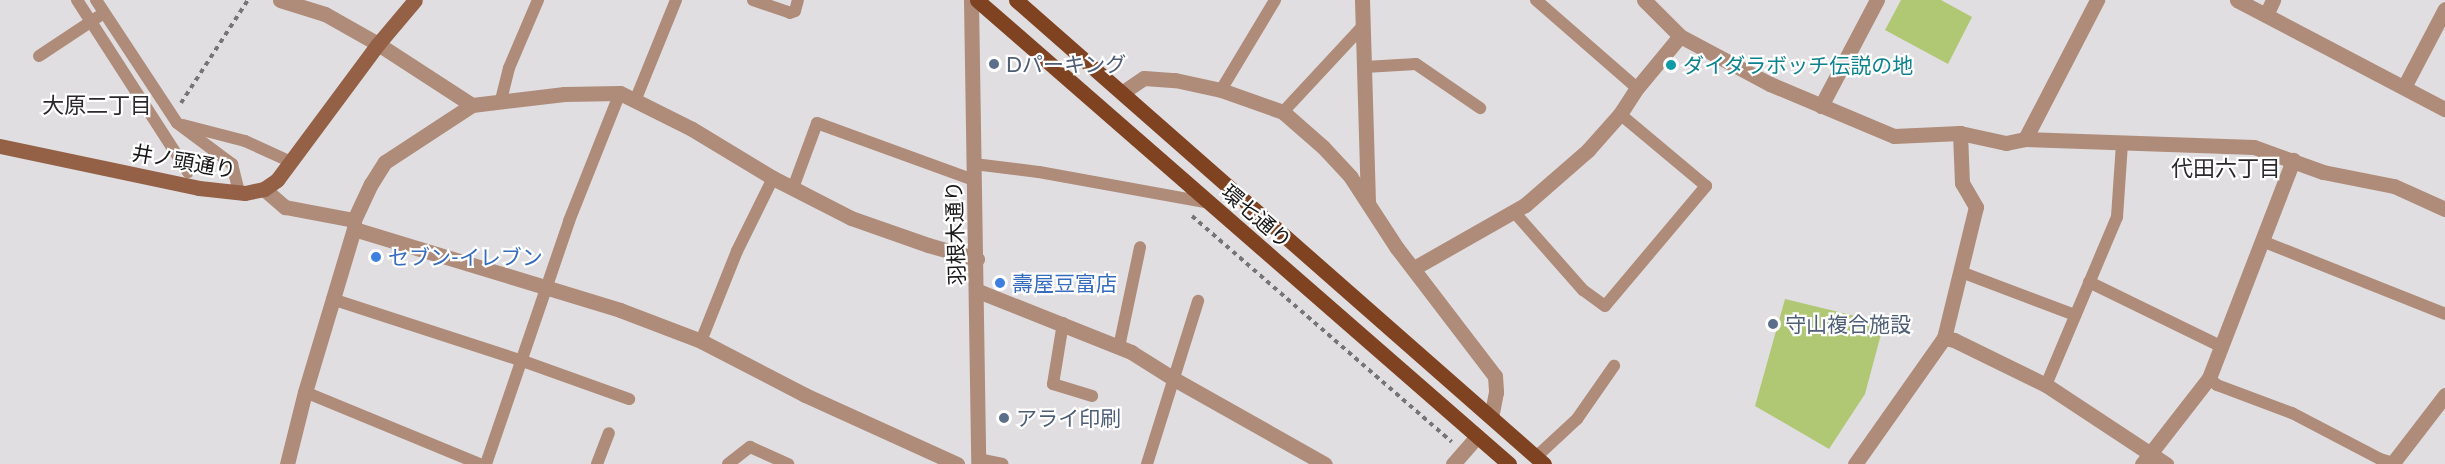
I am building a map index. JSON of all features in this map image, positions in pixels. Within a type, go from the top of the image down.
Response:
[{"type":"main road","name":"井ノ頭通り","points":[[0,146],[199,188],[238,192],[264,189],[277,180],[378,44],[415,0]]},
{"type":"main road","name":"環七通り","points":[[977,0],[1509,464]]},
{"type":"main road","name":"環七通り","points":[[1016,0],[1540,460]]},
{"type":"street","points":[[280,0],[325,14],[378,44],[471,105]]},
{"type":"street","name":"羽根木通り","points":[[971,0],[978,291],[979,461]]},
{"type":"street","points":[[1362,0],[1368,201]]},
{"type":"street","points":[[1644,0],[1680,36],[1770,84],[1894,136],[1960,134],[2006,143],[2025,139],[2253,147],[2323,172],[2394,186],[2445,209]]},
{"type":"street","points":[[1821,106],[1877,0]]},
{"type":"street","points":[[2025,139],[2097,0]]},
{"type":"street","points":[[2237,0],[2445,109]]},
{"type":"street","points":[[2266,15],[2273,0]]},
{"type":"street","points":[[2404,87],[2445,9]]},
{"type":"street","points":[[1414,268],[1515,213],[1588,150],[1620,114],[1637,88],[1680,36]]},
{"type":"street","points":[[1123,92],[1144,78],[1175,80],[1221,90],[1283,112],[1323,147],[1368,201],[1397,248],[1495,376],[1496,392],[1491,417]]},
{"type":"street","points":[[292,462],[305,392],[354,225],[385,162],[471,105],[564,94],[620,93],[692,129],[772,178],[851,218],[928,245],[977,259]]},
{"type":"street","points":[[1855,464],[1944,338],[1976,207],[1962,183],[1960,134]]},
{"type":"street","points":[[2146,459],[2209,378],[2292,160]]},
{"type":"street","points":[[264,189],[285,207],[354,225],[620,309],[700,341],[805,395],[957,464]]},
{"type":"street","points":[[978,291],[1119,347],[1325,464]]},
{"type":"street","points":[[1944,338],[1954,340],[2046,386],[2146,459],[2166,464]]},
{"type":"street","points":[[2394,464],[2445,395]]},
{"type":"street","points":[[1458,458],[1477,436]]},
{"type":"lane","points":[[77,0],[188,172]]},
{"type":"lane","points":[[96,0],[174,120],[232,164],[238,192]]},
{"type":"lane","points":[[501,100],[509,68],[538,0]]},
{"type":"lane","points":[[635,101],[676,0]]},
{"type":"lane","points":[[753,0],[790,13],[795,11],[798,0]]},
{"type":"lane","points":[[1221,90],[1275,0]]},
{"type":"lane","points":[[1536,0],[1637,88]]},
{"type":"lane","points":[[39,56],[104,13]]},
{"type":"lane","points":[[1283,112],[1363,26]]},
{"type":"lane","points":[[1365,67],[1416,64],[1480,108]]},
{"type":"lane","points":[[486,464],[546,286],[620,93]]},
{"type":"lane","points":[[1515,213],[1583,290],[1605,306],[1706,186],[1620,114]]},
{"type":"lane","points":[[158,124],[174,120],[245,141],[291,162]]},
{"type":"lane","points":[[793,188],[818,123],[974,180]]},
{"type":"lane","points":[[2046,386],[2117,217],[2122,143]]},
{"type":"lane","points":[[974,164],[1209,203]]},
{"type":"lane","points":[[700,341],[737,251],[772,178]]},
{"type":"lane","points":[[2262,241],[2445,314]]},
{"type":"lane","points":[[1119,347],[1140,247]]},
{"type":"lane","points":[[1961,272],[2074,315]]},
{"type":"lane","points":[[2088,282],[2220,346]]},
{"type":"lane","points":[[332,299],[520,360],[629,399]]},
{"type":"lane","points":[[1147,464],[1198,301]]},
{"type":"lane","points":[[1063,323],[1053,384],[1092,396]]},
{"type":"lane","points":[[1540,460],[1577,419],[1614,366]]},
{"type":"lane","points":[[2209,378],[2217,385],[2292,413],[2394,464]]},
{"type":"lane","points":[[305,392],[480,464]]},
{"type":"lane","points":[[597,464],[609,433]]},
{"type":"lane","points":[[728,464],[750,447],[788,464]]},
{"type":"lane","points":[[979,461],[1002,464]]},
{"type":"path","points":[[174,120],[249,0]]},
{"type":"path","points":[[1168,195],[1458,458]]},
{"type":"green space","points":[[1901,0],[1941,0],[1972,17],[1948,64],[1885,30]]},
{"type":"green space","points":[[1785,299],[1884,323],[1865,394],[1829,449],[1755,406]]},
{"type":"place","name":"Dパーキング","points":[[994,64]]},
{"type":"place","name":"ダイダラボッチ伝説の地","points":[[1671,65]]},
{"type":"place","name":"セブン-イレブン","points":[[376,257]]},
{"type":"place","name":"壽屋豆富店","points":[[1000,283]]},
{"type":"place","name":"守山複合施設","points":[[1773,324]]},
{"type":"place","name":"アライ印刷","points":[[1004,418]]},
{"type":"district","name":"大原二丁目","points":[[97,105]]},
{"type":"district","name":"代田六丁目","points":[[2226,168]]}]
